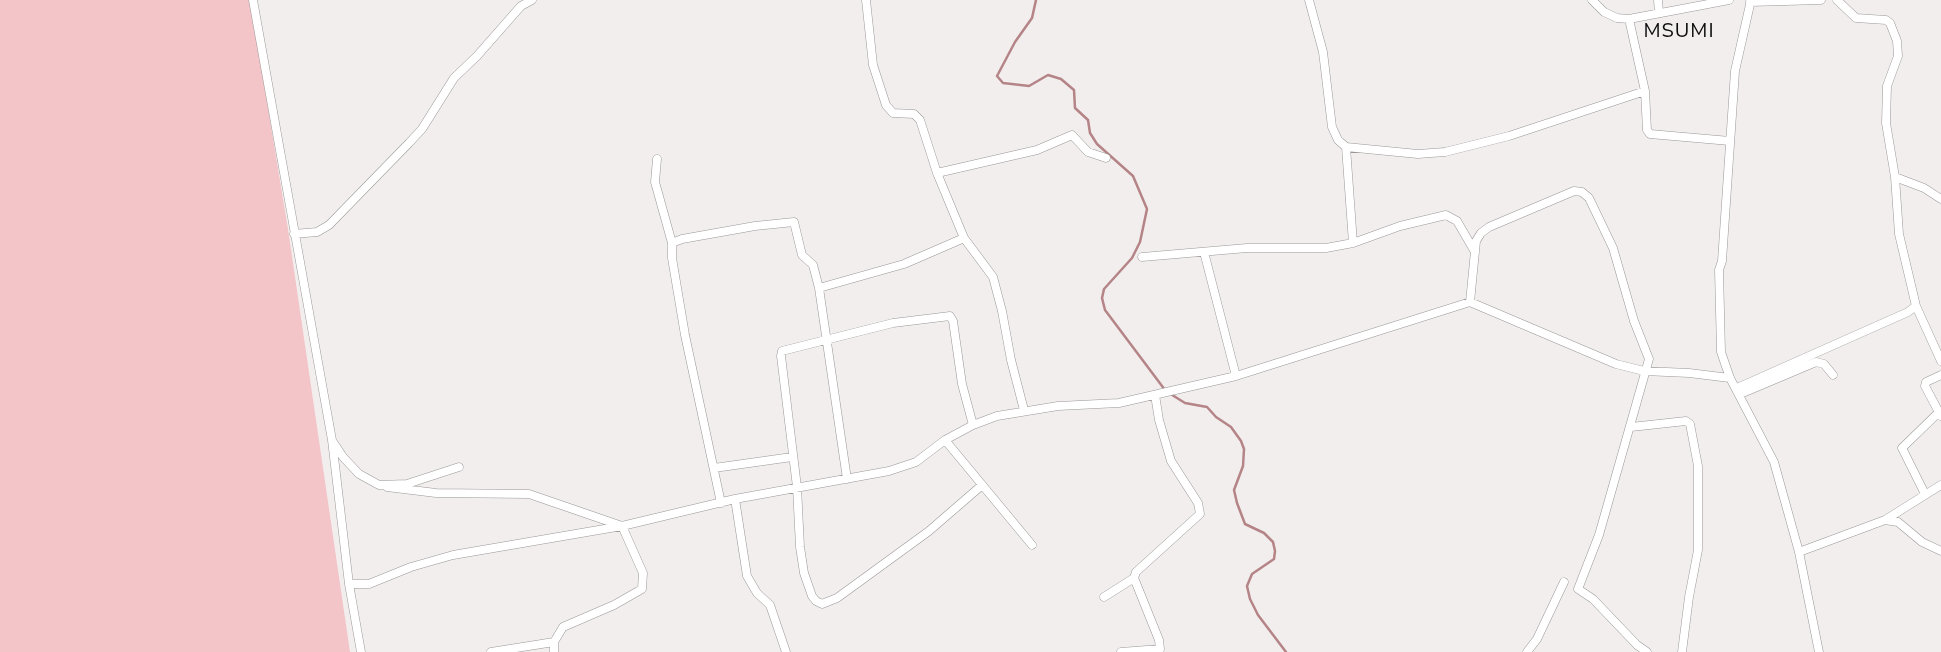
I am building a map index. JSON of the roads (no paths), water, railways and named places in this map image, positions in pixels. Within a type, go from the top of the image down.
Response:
[{"type":"street","points":[[253,0],[277,124],[294,234],[332,440],[349,584],[361,652]]},
{"type":"street","points":[[294,234],[318,232],[329,224],[409,144],[422,129],[454,78],[477,56],[521,6],[530,0]]},
{"type":"street","points":[[866,0],[873,65],[886,105],[893,113],[918,116],[937,173],[964,238],[993,277],[1010,360],[1024,410]]},
{"type":"street","points":[[1309,0],[1323,52],[1332,128],[1338,140],[1346,147],[1418,154],[1445,152],[1510,136],[1645,91]]},
{"type":"street","points":[[1592,0],[1604,12],[1617,18],[1629,19],[1729,0]]},
{"type":"street","points":[[1658,0],[1659,13]]},
{"type":"street","points":[[1819,652],[1799,552],[1774,462],[1730,378],[1721,352],[1718,270],[1722,261],[1735,71],[1751,1],[1821,0]]},
{"type":"street","points":[[1837,0],[1851,15],[1862,20],[1886,20],[1894,30],[1898,56],[1887,86],[1885,98],[1888,142],[1895,176],[1899,234],[1916,306],[1941,361]]},
{"type":"street","points":[[1629,19],[1645,91],[1647,130],[1650,134],[1730,141]]},
{"type":"street","points":[[937,173],[1037,150],[1072,135],[1088,152],[1106,158]]},
{"type":"street","points":[[1346,147],[1353,243]]},
{"type":"street","points":[[657,159],[655,182],[672,243],[685,335],[721,503]]},
{"type":"street","points":[[1895,176],[1924,188],[1941,199]]},
{"type":"street","points":[[1470,302],[1476,241],[1482,233],[1489,227],[1564,194],[1574,191],[1582,192],[1589,198],[1613,248],[1634,321],[1649,359],[1644,371],[1631,427],[1599,535],[1578,589],[1593,599],[1637,646],[1647,652]]},
{"type":"street","points":[[1142,257],[1247,248],[1326,248],[1353,243],[1400,226],[1446,215],[1457,221],[1475,252]]},
{"type":"street","points":[[672,243],[682,239],[793,222],[796,225],[802,255],[813,265],[819,288],[847,479]]},
{"type":"street","points":[[819,288],[889,269],[964,238]]},
{"type":"street","points":[[1204,252],[1236,376]]},
{"type":"street","points":[[349,584],[369,584],[411,566],[453,555],[622,526],[735,499],[904,467],[945,440],[973,425],[1024,410],[1119,403],[1236,376],[1470,302],[1616,364],[1644,371],[1689,373],[1730,378]]},
{"type":"street","points":[[1738,391],[1908,312],[1916,306]]},
{"type":"street","points":[[973,425],[962,384],[954,321],[950,316],[893,323],[790,348],[782,352],[792,456],[797,487],[800,546],[804,573],[812,596],[822,604],[837,598],[930,532],[981,486]]},
{"type":"street","points":[[1738,391],[1816,362],[1824,364],[1833,375]]},
{"type":"street","points":[[1925,494],[1902,448],[1940,414],[1925,386],[1926,382],[1941,375]]},
{"type":"street","points":[[1104,597],[1134,578],[1136,572],[1200,514],[1198,503],[1172,461],[1158,420],[1157,395]]},
{"type":"street","points":[[1631,427],[1686,421],[1690,424],[1698,466],[1698,550],[1689,597],[1682,652]]},
{"type":"street","points":[[332,440],[343,457],[359,474],[380,485],[436,493],[529,494],[622,526],[643,573],[642,589],[614,605],[563,627],[554,642],[554,652]]},
{"type":"street","points":[[945,440],[981,486],[1032,544]]},
{"type":"street","points":[[714,468],[792,456]]},
{"type":"street","points":[[387,486],[424,480],[459,467]]},
{"type":"street","points":[[1799,552],[1886,520],[1941,485]]},
{"type":"street","points":[[735,499],[747,576],[757,593],[770,605],[786,652]]},
{"type":"street","points":[[1886,520],[1898,522],[1922,542],[1941,551]]},
{"type":"street","points":[[1121,652],[1156,651],[1161,646],[1134,578]]},
{"type":"street","points":[[1527,652],[1537,639],[1564,582]]},
{"type":"street","points":[[491,652],[554,642]]},
{"type":"waterway","points":[[1036,0],[1032,18],[1015,42],[997,76],[1003,83],[1029,86],[1048,75],[1061,79],[1074,90],[1075,108],[1088,120],[1090,133],[1097,144],[1133,176],[1147,209],[1140,242],[1132,258],[1104,289],[1102,298],[1105,310],[1165,390]]},
{"type":"waterway","points":[[1169,393],[1185,403],[1207,407],[1216,417],[1231,427],[1241,441],[1244,449],[1243,466],[1234,490],[1237,503],[1245,524],[1264,533],[1273,542],[1275,551],[1274,559],[1252,574],[1247,586],[1250,599],[1258,615],[1286,652]]},
{"type":"district","name":"MSUMI","points":[[1679,32]]}]
